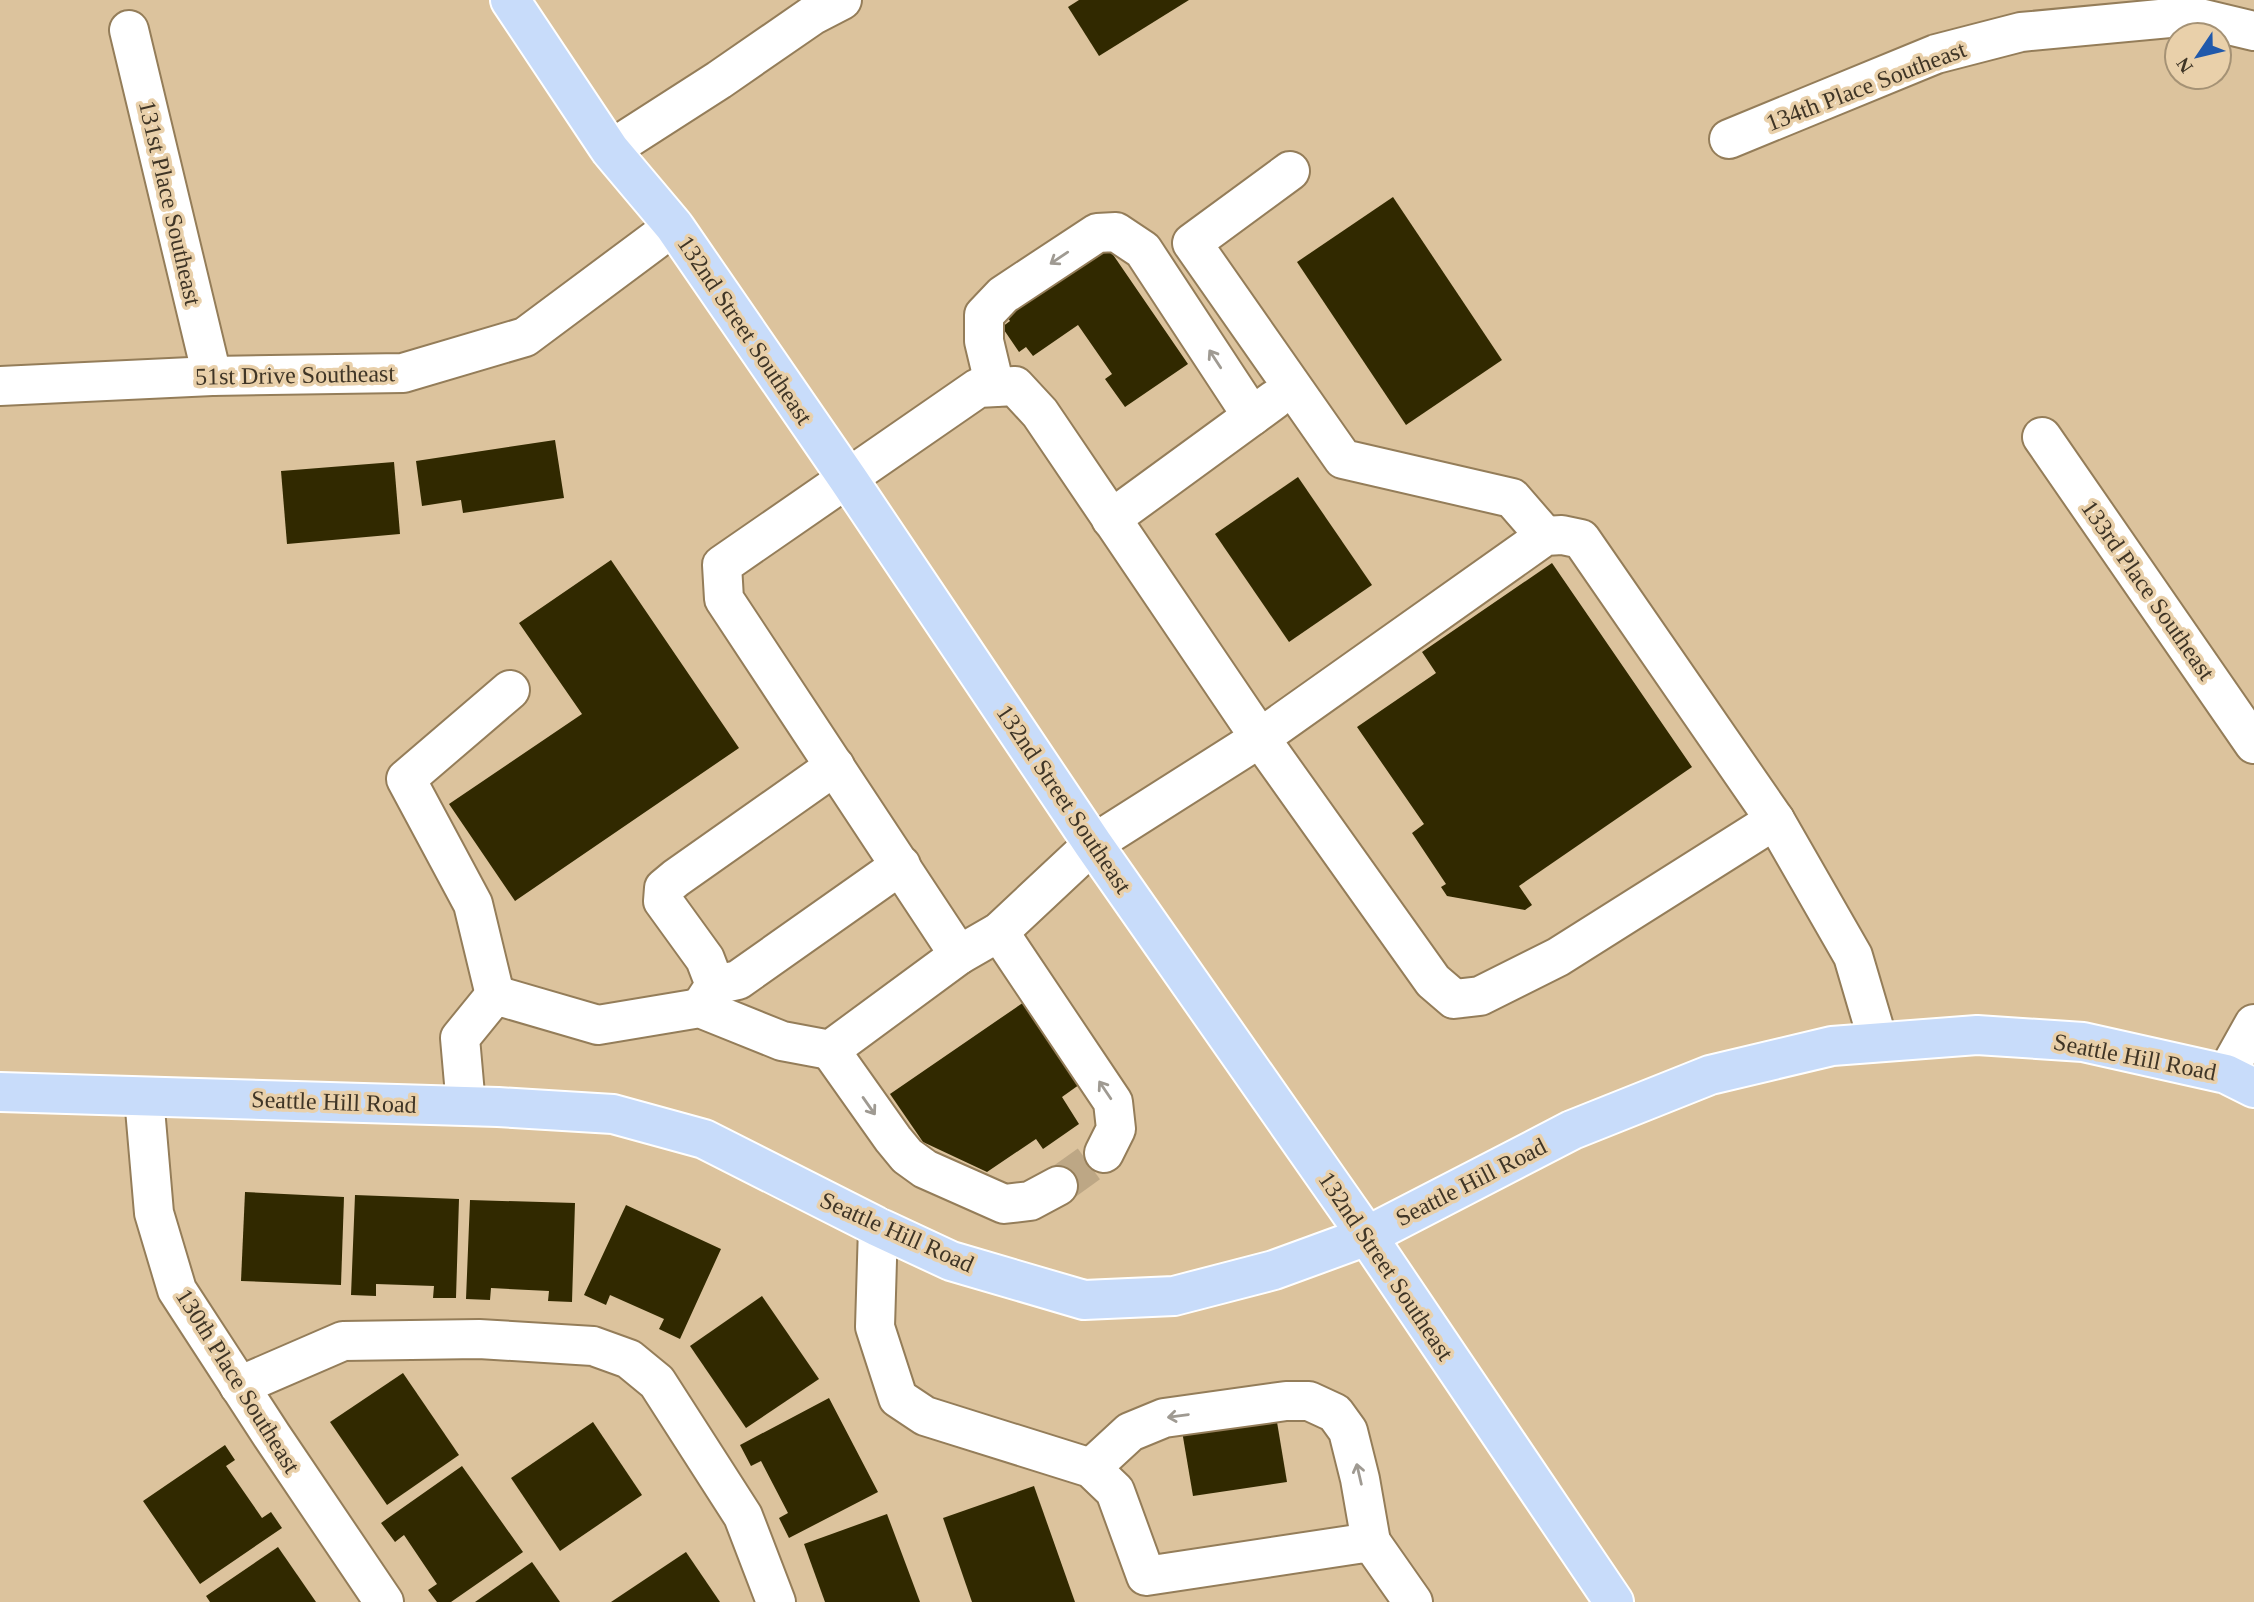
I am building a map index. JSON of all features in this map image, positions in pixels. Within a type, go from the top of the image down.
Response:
[{"type":"main road","name":"132nd Street Southeast","points":[[510,0],[610,150],[674,226],[1093,844],[1367,1236],[1614,1602]]},
{"type":"main road","name":"Seattle Hill Road","points":[[0,1092],[466,1106],[613,1114],[704,1139],[951,1261],[1084,1300],[1174,1296],[1274,1270],[1367,1236],[1572,1130],[1710,1075],[1832,1046],[1977,1035],[2083,1042],[2240,1081]]},
{"type":"street","points":[[610,150],[813,15],[842,0]]},
{"type":"street","name":"134th Place Southeast","points":[[1729,139],[1936,54],[2021,32],[2192,8],[2254,31]]},
{"type":"street","name":"131st Place Southeast","points":[[129,30],[212,376]]},
{"type":"street","points":[[1290,171],[1192,243],[1343,459],[1512,499],[1545,536]]},
{"type":"street","name":"51st Drive Southeast","points":[[0,386],[212,376],[403,373],[525,337],[674,226]]},
{"type":"street","points":[[995,387],[984,341],[984,316],[1003,295],[1097,233],[1116,233],[1143,250],[1252,416]]},
{"type":"street","points":[[959,955],[724,599],[722,565],[978,388],[1015,386],[1040,413],[1260,738],[1433,981],[1454,999],[1480,996],[1558,957],[1775,820]]},
{"type":"street","points":[[1111,519],[1293,386]]},
{"type":"street","name":"133rd Place Southeast","points":[[2042,437],[2254,744]]},
{"type":"street","points":[[830,1050],[959,955],[999,932],[1093,844],[1260,738],[1545,536],[1562,535],[1581,539],[1775,820],[1853,956],[1878,1041]]},
{"type":"street","points":[[495,995],[473,904],[406,779],[510,690]]},
{"type":"street","points":[[708,997],[705,959],[663,901],[664,888],[835,766]]},
{"type":"street","points":[[495,995],[598,1025],[708,997],[738,980],[901,865]]},
{"type":"street","points":[[999,932],[1113,1102],[1116,1129],[1104,1153]]},
{"type":"street","points":[[466,1106],[460,1038],[495,995]]},
{"type":"street","points":[[708,997],[782,1041],[830,1050],[893,1139],[907,1156],[925,1169],[1004,1204],[1030,1201],[1058,1186]]},
{"type":"street","points":[[2240,1081],[2254,1024]]},
{"type":"street","name":"130th Place Southeast","points":[[144,1097],[154,1213],[177,1290],[384,1602]]},
{"type":"street","points":[[878,1227],[875,1327],[898,1398],[925,1416],[1091,1468],[1115,1491],[1146,1576],[1371,1542]]},
{"type":"street","points":[[239,1386],[343,1340],[479,1339],[593,1346],[629,1359],[657,1382],[743,1516],[776,1602]]},
{"type":"street","points":[[1091,1468],[1130,1432],[1164,1418],[1286,1401],[1309,1401],[1335,1413],[1348,1431],[1371,1542],[1413,1602]]},
{"type":"building","points":[[1079,0],[1189,0],[1099,56],[1068,7]]},
{"type":"building","points":[[1393,197],[1502,360],[1406,425],[1297,262]]},
{"type":"building","points":[[1105,243],[1188,364],[1125,407],[1105,379],[1112,374],[1078,325],[1033,356],[1026,347],[1019,352],[1002,327],[1010,321],[1004,312]]},
{"type":"building","points":[[555,440],[564,498],[463,513],[461,500],[422,506],[416,461]]},
{"type":"building","points":[[394,462],[400,534],[287,544],[281,471]]},
{"type":"building","points":[[1298,477],[1372,585],[1289,642],[1215,534]]},
{"type":"building","points":[[611,560],[739,748],[515,901],[449,804],[582,714],[519,623]]},
{"type":"building","points":[[1552,563],[1692,767],[1519,886],[1532,905],[1525,910],[1447,896],[1441,887],[1446,884],[1412,833],[1424,824],[1357,727],[1436,673],[1422,652]]},
{"type":"building","points":[[1027,1000],[1083,1082],[1062,1097],[1079,1124],[1043,1149],[1036,1139],[987,1172],[923,1142],[890,1094]]},
{"type":"building","points":[[245,1192],[344,1197],[341,1285],[241,1281]]},
{"type":"building","points":[[355,1195],[459,1199],[456,1298],[433,1298],[434,1286],[376,1284],[376,1296],[351,1295]]},
{"type":"building","points":[[470,1200],[575,1203],[572,1302],[548,1301],[549,1291],[491,1288],[490,1300],[466,1299]]},
{"type":"building","points":[[626,1205],[721,1249],[680,1339],[659,1329],[664,1319],[610,1295],[606,1305],[584,1295]]},
{"type":"building","points":[[762,1296],[819,1379],[746,1428],[690,1346]]},
{"type":"building","points":[[403,1373],[459,1455],[387,1505],[330,1422]]},
{"type":"building","points":[[829,1398],[878,1492],[789,1538],[779,1518],[788,1513],[761,1461],[751,1466],[740,1445]]},
{"type":"building","points":[[1276,1416],[1287,1482],[1193,1496],[1182,1431]]},
{"type":"building","points":[[593,1422],[642,1495],[560,1551],[511,1478]]},
{"type":"building","points":[[225,1445],[235,1460],[226,1466],[262,1518],[271,1512],[282,1528],[200,1584],[143,1501]]},
{"type":"building","points":[[462,1466],[523,1552],[451,1602],[437,1602],[428,1590],[437,1584],[404,1535],[395,1542],[381,1523]]},
{"type":"building","points":[[1034,1486],[1075,1602],[972,1602],[943,1518]]},
{"type":"building","points":[[887,1514],[920,1602],[825,1602],[804,1544]]},
{"type":"building","points":[[278,1547],[316,1602],[210,1602],[206,1596]]},
{"type":"building","points":[[686,1552],[720,1602],[611,1602]]},
{"type":"building","points":[[532,1562],[560,1602],[475,1602]]},
{"type":"tunnel","points":[[1058,1186],[1104,1153]]}]
